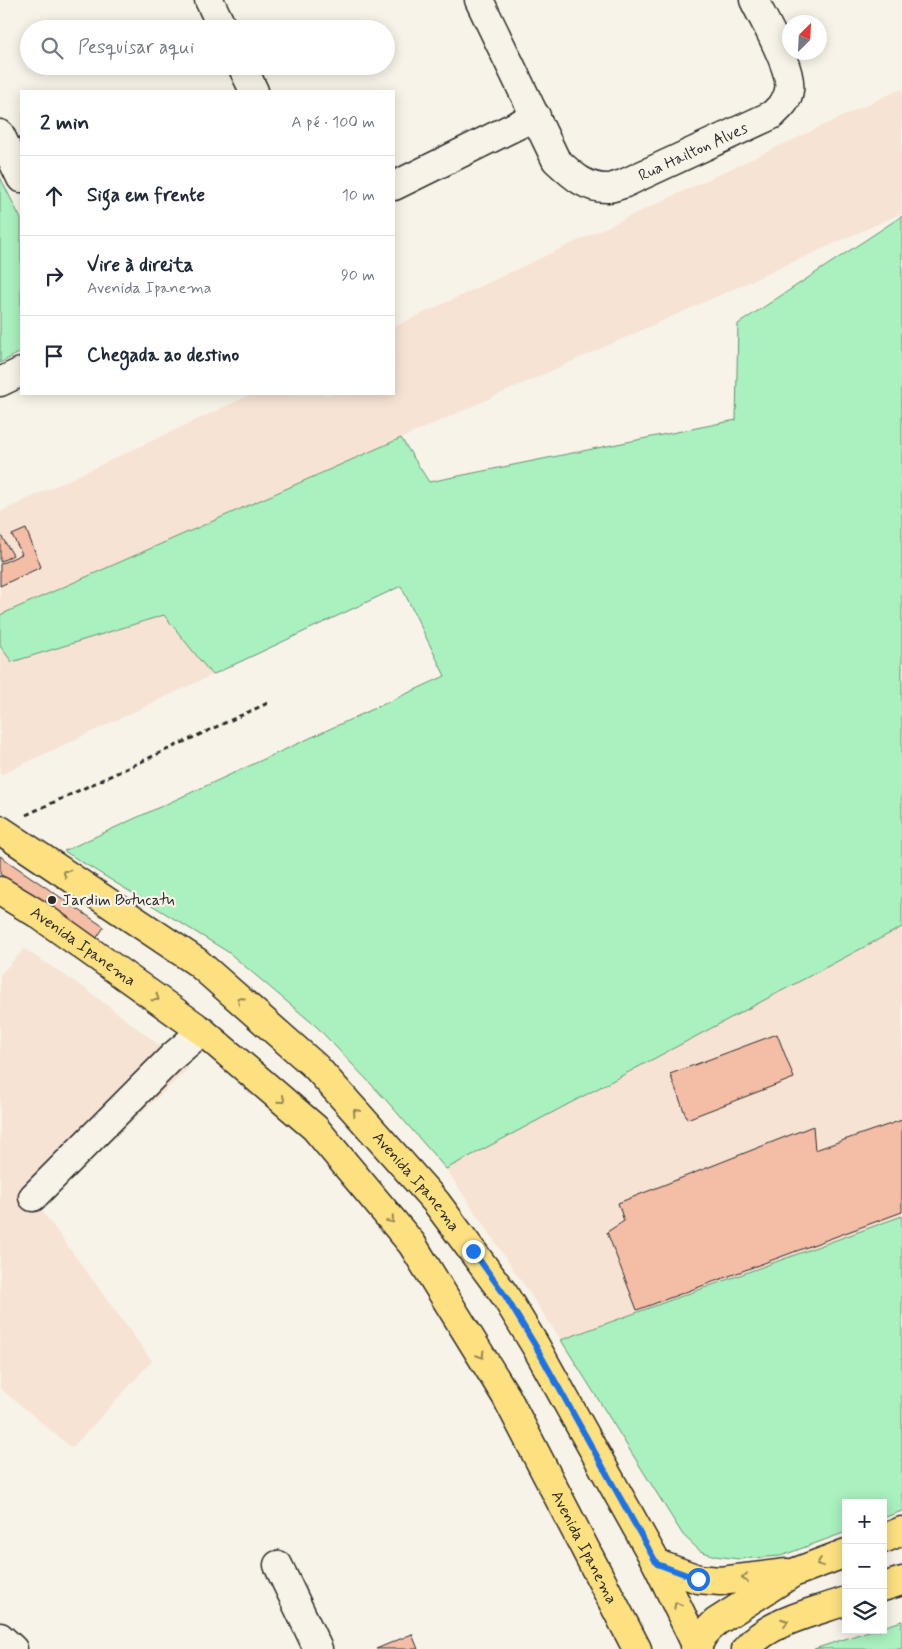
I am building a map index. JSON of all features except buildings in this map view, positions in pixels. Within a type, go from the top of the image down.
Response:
[{"type":"main road","name":"Avenida Ipanema","points":[[9,824],[197,962],[316,1067],[436,1202],[504,1294],[540,1353],[657,1564],[696,1648]]},
{"type":"main road","name":"Avenida Ipanema","points":[[0,891],[38,914],[202,1031],[315,1128],[412,1244],[506,1396],[637,1649]]},
{"type":"main road","points":[[887,1538],[902,1532]]},
{"type":"main road","points":[[696,1648],[704,1634],[716,1622],[794,1573],[842,1555]]},
{"type":"main road","points":[[657,1564],[698,1579],[720,1581],[794,1573]]},
{"type":"main road","points":[[887,1587],[902,1581]]},
{"type":"main road","points":[[746,1649],[753,1640],[771,1627],[842,1602]]},
{"type":"street","points":[[209,0],[219,20]]},
{"type":"street","points":[[395,186],[536,116],[479,0]]},
{"type":"street","name":"Rua Hailton Alves","points":[[536,116],[556,160],[573,176],[587,185],[608,188],[623,184],[772,115],[782,106],[789,92],[790,82],[787,68],[754,0]]},
{"type":"street","points":[[246,75],[254,90]]},
{"type":"street","points":[[0,134],[20,176]]},
{"type":"street","points":[[0,382],[20,372]]},
{"type":"street","points":[[33,1197],[173,1056],[202,1031]]},
{"type":"street","points":[[278,1565],[318,1649]]},
{"type":"street","points":[[0,1637],[12,1649]]},
{"type":"path","points":[[9,824],[270,702]]},
{"type":"shaded area","points":[[901,89],[902,91],[902,213],[0,619],[0,512],[250,395],[395,395],[395,327]]},
{"type":"shaded area","points":[[164,615],[212,675],[0,775],[0,646],[13,662]]},
{"type":"shaded area","points":[[902,927],[902,1216],[561,1340],[446,1169]]},
{"type":"shaded area","points":[[24,949],[86,989],[189,1068],[40,1208],[152,1361],[72,1448],[0,1388],[0,975]]},
{"type":"green space","points":[[0,177],[20,217],[20,353],[0,363]]},
{"type":"green space","points":[[902,216],[902,927],[446,1169],[386,1100],[317,1027],[228,952],[64,851],[445,676],[401,586],[212,675],[164,615],[12,662],[0,646],[0,615],[401,438],[429,482],[736,420],[738,324]]},
{"type":"green space","points":[[902,1216],[902,1511],[887,1517],[887,1499],[842,1499],[842,1533],[781,1556],[739,1559],[715,1556],[700,1551],[683,1535],[561,1340]]},
{"type":"green space","points":[[902,1621],[902,1649],[814,1649],[860,1634],[887,1634],[887,1626]]},
{"type":"place","name":"Jardim Botucatu","points":[[52,900]]},
{"type":"route","points":[[473,1251],[504,1294],[535,1345],[657,1564],[698,1579]]}]
